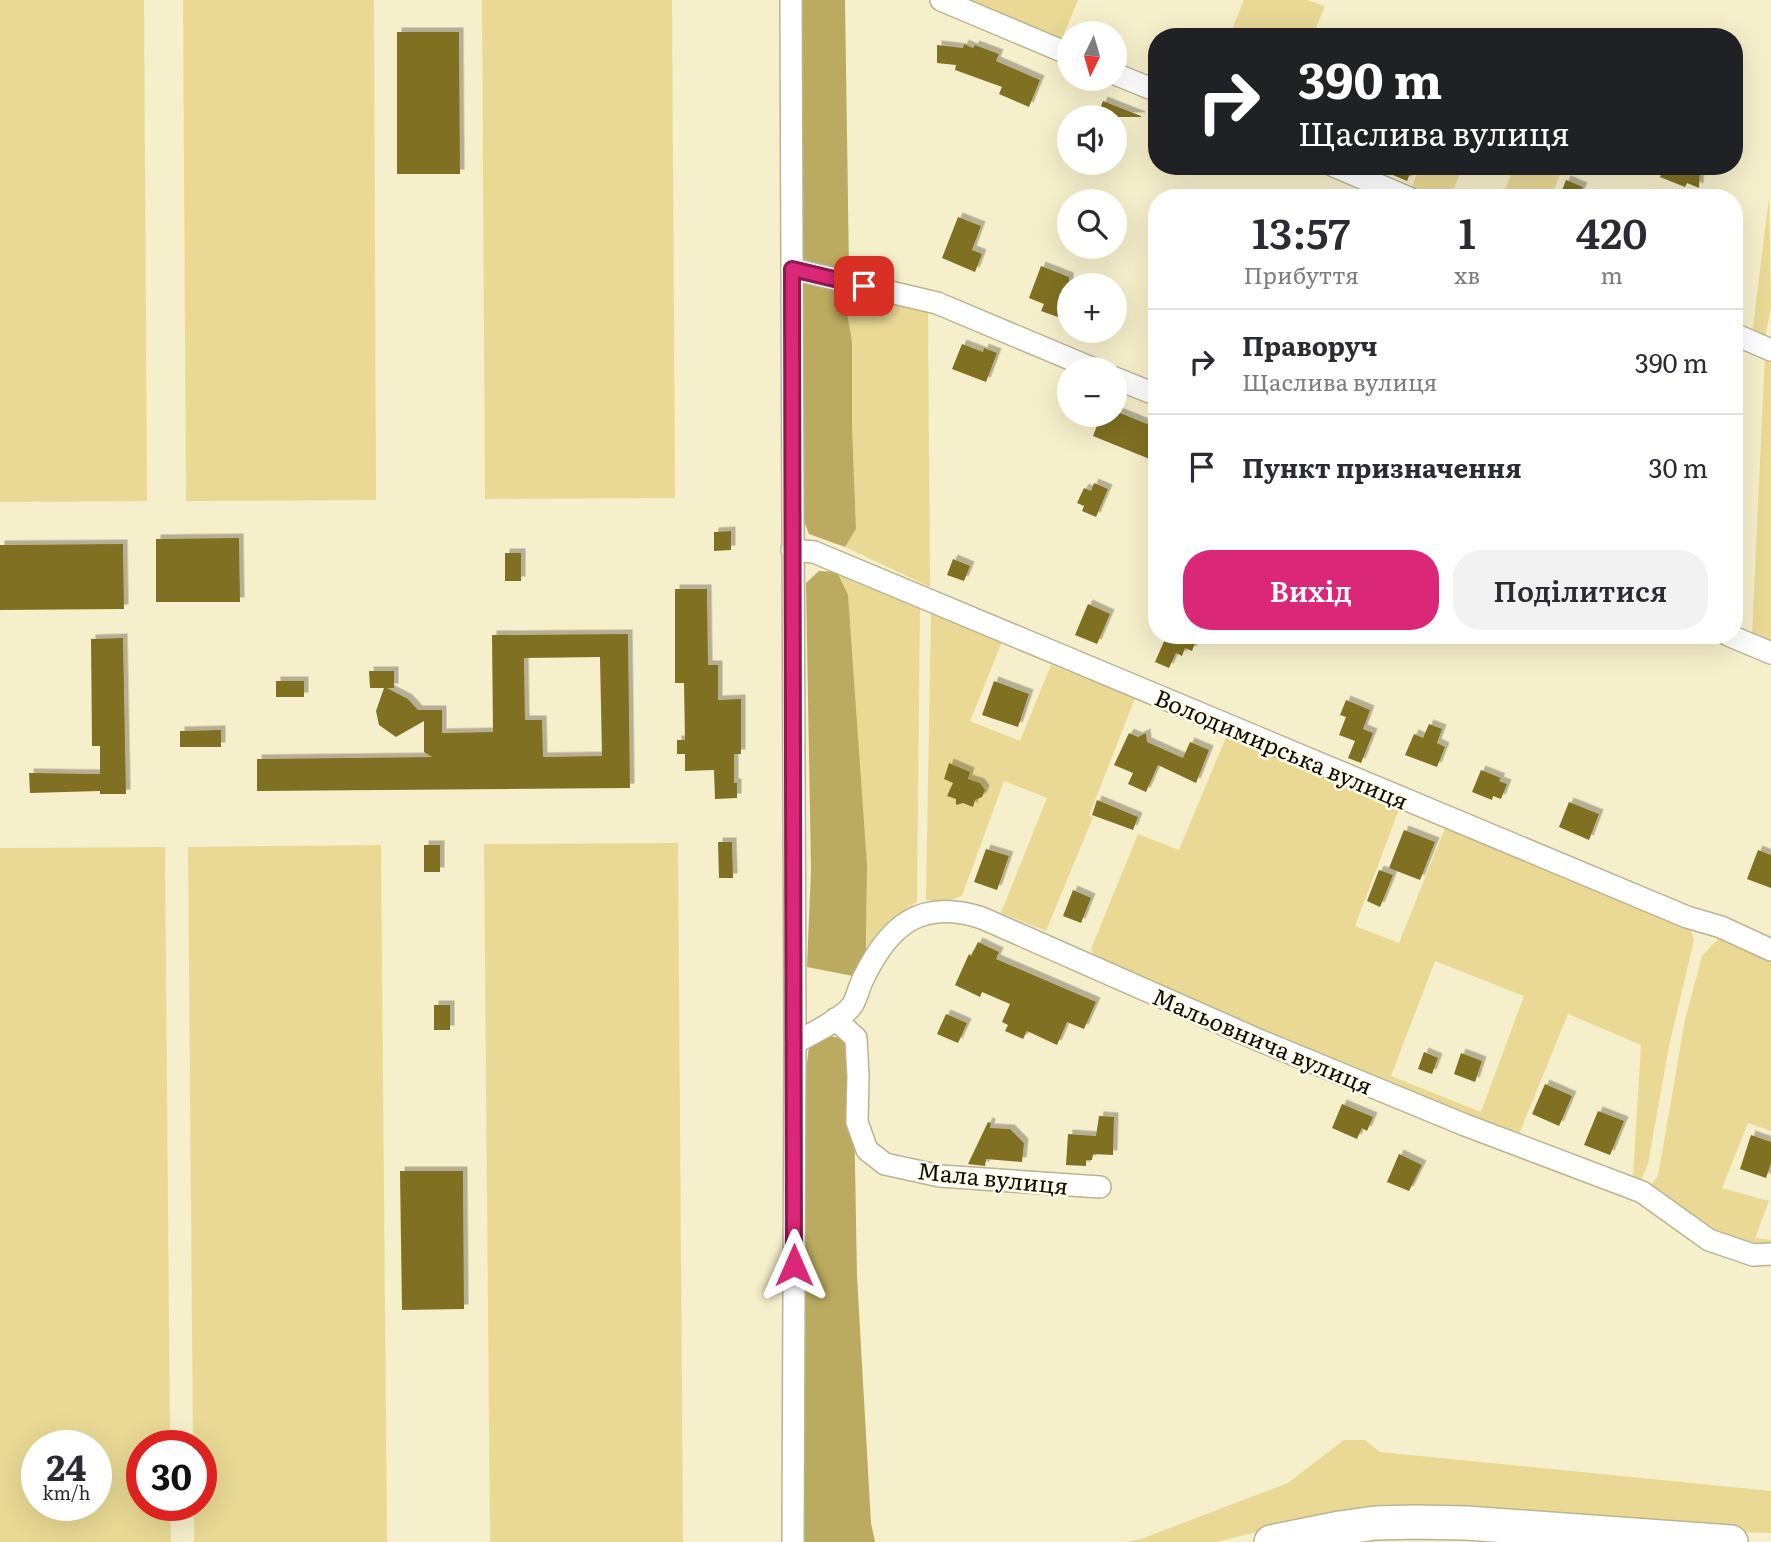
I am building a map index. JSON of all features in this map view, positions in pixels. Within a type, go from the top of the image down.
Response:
[{"type":"main road","points":[[1271,1542],[1375,1523],[1415,1522],[1466,1523],[1731,1542]]},
{"type":"street","points":[[791,0],[795,1044],[793,1542]]},
{"type":"street","points":[[941,0],[1057,49]]},
{"type":"street","points":[[1127,79],[1148,87]]},
{"type":"street","points":[[1355,175],[1388,189]]},
{"type":"street","points":[[792,269],[937,303],[1065,357]]},
{"type":"street","points":[[1743,338],[1771,350]]},
{"type":"street","points":[[1127,383],[1148,392]]},
{"type":"street","name":"Володимирська вулиця","points":[[792,550],[814,552],[1771,950]]},
{"type":"street","points":[[1743,641],[1771,653]]},
{"type":"street","name":"Мальовнича вулиця","points":[[795,1044],[852,1006],[863,978],[881,948],[901,925],[939,910],[963,911],[1274,1046],[1465,1125],[1642,1192],[1709,1240],[1753,1255],[1771,1254]]},
{"type":"street","name":"Мала вулиця","points":[[835,1019],[856,1038],[859,1076],[857,1122],[867,1150],[885,1164],[940,1176],[1100,1187]]},
{"type":"shaded area","points":[[0,0],[144,0],[147,501],[0,502]]},
{"type":"shaded area","points":[[183,0],[374,0],[376,500],[186,501]]},
{"type":"shaded area","points":[[482,0],[672,0],[675,498],[485,499]]},
{"type":"shaded area","points":[[799,0],[845,0],[849,270],[800,262]]},
{"type":"shaded area","points":[[964,0],[1078,0],[1069,21],[1057,21],[1057,39]]},
{"type":"shaded area","points":[[1244,0],[1307,0],[1325,6],[1316,28],[1233,28]]},
{"type":"shaded area","points":[[1416,175],[1459,175],[1454,189],[1411,189]]},
{"type":"shaded area","points":[[1511,175],[1560,175],[1554,189],[1505,189]]},
{"type":"shaded area","points":[[1769,198],[1771,307],[1765,338],[1752,334]]},
{"type":"shaded area","points":[[802,284],[829,286],[843,292],[852,341],[856,529],[845,547],[809,534],[799,508]]},
{"type":"shaded area","points":[[838,288],[906,303],[928,312],[930,587],[845,547],[856,529],[852,341]]},
{"type":"shaded area","points":[[1765,355],[1771,357],[1771,641],[1752,634]]},
{"type":"shaded area","points":[[819,571],[837,572],[848,595],[867,865],[866,961],[853,976],[807,967],[811,870],[806,583]]},
{"type":"shaded area","points":[[837,572],[920,605],[917,902],[908,907],[867,950],[867,865]]},
{"type":"shaded area","points":[[931,608],[1001,638],[970,721],[1020,741],[1051,665],[1135,698],[1089,816],[1093,817],[1046,931],[1001,913],[1047,798],[1004,781],[962,896],[945,902],[926,900]]},
{"type":"shaded area","points":[[1227,735],[1401,804],[1355,926],[1399,943],[1447,823],[1689,924],[1694,940],[1669,1046],[1648,1164],[1641,1180],[1633,1176],[1641,1045],[1568,1014],[1519,1134],[1477,1121],[1095,960],[1091,949],[1138,834],[1179,850]],"holes":[[[1435,961],[1524,996],[1481,1112],[1391,1076]]]},
{"type":"shaded area","points":[[678,843],[683,1542],[490,1542],[484,844]]},
{"type":"shaded area","points":[[381,845],[387,1542],[194,1542],[194,1521],[217,1521],[217,1430],[193,1430],[188,847]]},
{"type":"shaded area","points":[[165,847],[170,1430],[126,1430],[126,1521],[170,1521],[171,1542],[0,1542],[0,848]]},
{"type":"shaded area","points":[[1718,939],[1771,957],[1771,1131],[1748,1123],[1722,1188],[1769,1201],[1755,1238],[1771,1240],[1771,1249],[1733,1244],[1648,1189],[1658,1176],[1685,1020],[1702,956]]},
{"type":"shaded area","points":[[822,1034],[843,1039],[853,1054],[857,1276],[871,1523],[875,1542],[804,1542],[806,1071],[809,1047]]},
{"type":"shaded area","points":[[1344,1440],[1365,1440],[1380,1452],[1771,1491],[1771,1533],[1294,1523],[1216,1542],[1125,1542],[1141,1539],[1288,1483]]},
{"type":"building","points":[[397,32],[459,32],[460,174],[397,174]]},
{"type":"building","points":[[964,44],[999,54],[996,61],[1040,80],[1029,107],[999,94],[1002,87],[955,70],[956,65],[937,63],[937,45],[963,48]]},
{"type":"building","points":[[1127,110],[1141,116],[1127,117]]},
{"type":"building","points":[[1393,175],[1409,175],[1407,181]]},
{"type":"building","points":[[1700,175],[1699,188],[1687,183],[1685,187],[1660,177]]},
{"type":"building","points":[[1566,180],[1583,187],[1582,189],[1562,189]]},
{"type":"building","points":[[958,217],[981,226],[972,250],[982,254],[975,272],[942,258]]},
{"type":"building","points":[[1041,266],[1059,273],[1057,317],[1041,311],[1044,304],[1029,298]]},
{"type":"building","points":[[962,344],[983,352],[984,348],[997,353],[986,382],[952,369]]},
{"type":"building","points":[[1127,416],[1148,424],[1148,458],[1093,436],[1096,427],[1127,427]]},
{"type":"building","points":[[1094,483],[1108,489],[1096,517],[1082,511],[1084,506],[1077,503],[1084,488],[1091,491]]},
{"type":"building","points":[[731,531],[731,550],[714,551],[714,532]]},
{"type":"building","points":[[239,538],[240,602],[156,602],[156,539]]},
{"type":"building","points":[[123,544],[124,609],[0,610],[0,545]]},
{"type":"building","points":[[505,553],[521,553],[521,581],[505,581]]},
{"type":"building","points":[[953,559],[970,566],[964,581],[947,575]]},
{"type":"building","points":[[675,589],[707,589],[708,665],[718,665],[718,700],[741,699],[741,754],[734,754],[737,798],[715,799],[714,770],[685,771],[685,754],[677,754],[677,740],[685,740],[684,683],[675,683]]},
{"type":"building","points":[[1088,604],[1110,614],[1097,644],[1075,635]]},
{"type":"building","points":[[628,634],[630,788],[257,791],[257,759],[432,757],[424,752],[424,721],[396,737],[379,725],[376,711],[384,688],[370,688],[369,671],[394,671],[394,688],[387,688],[408,699],[418,710],[442,710],[442,733],[493,732],[492,635]],"holes":[[[600,657],[602,756],[543,757],[542,720],[525,720],[524,658]]]},
{"type":"building","points":[[123,638],[126,794],[100,794],[100,791],[30,793],[29,773],[100,774],[100,746],[92,746],[91,639]]},
{"type":"building","points":[[1163,644],[1195,644],[1192,651],[1185,648],[1182,656],[1176,653],[1169,668],[1155,662]]},
{"type":"building","points":[[276,681],[304,681],[304,697],[276,697]]},
{"type":"building","points":[[994,681],[1029,694],[1018,727],[982,715]]},
{"type":"building","points":[[1346,700],[1370,710],[1363,729],[1373,733],[1361,763],[1348,758],[1355,741],[1339,735],[1346,717],[1340,715]]},
{"type":"building","points":[[1429,724],[1442,729],[1437,743],[1445,747],[1437,767],[1405,755],[1414,734],[1423,738]]},
{"type":"building","points":[[221,730],[221,747],[180,747],[180,731]]},
{"type":"building","points":[[1129,733],[1138,737],[1146,733],[1147,742],[1183,758],[1190,742],[1209,750],[1196,783],[1158,765],[1146,792],[1128,784],[1133,773],[1114,765]]},
{"type":"building","points":[[949,763],[970,772],[968,779],[980,783],[985,790],[982,797],[975,800],[973,807],[963,803],[956,805],[956,799],[947,796],[953,783],[944,779]]},
{"type":"building","points":[[1481,770],[1501,778],[1499,781],[1507,784],[1501,799],[1493,796],[1492,800],[1472,792]]},
{"type":"building","points":[[1097,800],[1138,817],[1133,830],[1092,815]]},
{"type":"building","points":[[1569,802],[1599,814],[1589,840],[1559,827]]},
{"type":"building","points":[[1404,830],[1435,842],[1420,880],[1389,868]]},
{"type":"building","points":[[718,842],[732,842],[733,878],[719,878]]},
{"type":"building","points":[[424,845],[440,845],[440,872],[424,872]]},
{"type":"building","points":[[986,849],[1009,856],[997,890],[974,882]]},
{"type":"building","points":[[1758,850],[1771,855],[1771,888],[1747,879]]},
{"type":"building","points":[[1379,870],[1393,875],[1380,907],[1367,901]]},
{"type":"building","points":[[1073,890],[1091,898],[1081,923],[1063,916]]},
{"type":"building","points":[[978,942],[999,952],[996,959],[1096,1002],[1084,1029],[1067,1022],[1057,1045],[1027,1031],[1023,1039],[1005,1031],[1008,1025],[1002,1022],[1010,1004],[982,992],[980,997],[955,985],[969,954],[971,956]]},
{"type":"building","points":[[434,1005],[450,1005],[450,1030],[434,1030]]},
{"type":"building","points":[[946,1014],[967,1023],[958,1043],[937,1034]]},
{"type":"building","points":[[1424,1052],[1438,1058],[1432,1074],[1418,1069]]},
{"type":"building","points":[[1461,1053],[1482,1061],[1475,1082],[1454,1074]]},
{"type":"building","points":[[1545,1084],[1572,1096],[1559,1126],[1532,1114]]},
{"type":"building","points":[[1342,1104],[1373,1117],[1367,1131],[1362,1128],[1357,1139],[1332,1128]]},
{"type":"building","points":[[1598,1111],[1624,1121],[1610,1155],[1584,1145]]},
{"type":"building","points":[[1099,1116],[1114,1117],[1113,1155],[1093,1154],[1092,1160],[1086,1160],[1086,1166],[1066,1165],[1068,1134],[1096,1136]]},
{"type":"building","points":[[988,1122],[991,1123],[990,1128],[1010,1129],[1024,1143],[1022,1162],[986,1159],[985,1166],[968,1164]]},
{"type":"building","points":[[1751,1135],[1771,1142],[1771,1163],[1766,1178],[1740,1169]]},
{"type":"building","points":[[1399,1154],[1422,1165],[1409,1191],[1387,1182]]},
{"type":"building","points":[[400,1171],[463,1171],[464,1309],[402,1310]]},
{"type":"route","points":[[794,1265],[792,269],[864,286]]}]
